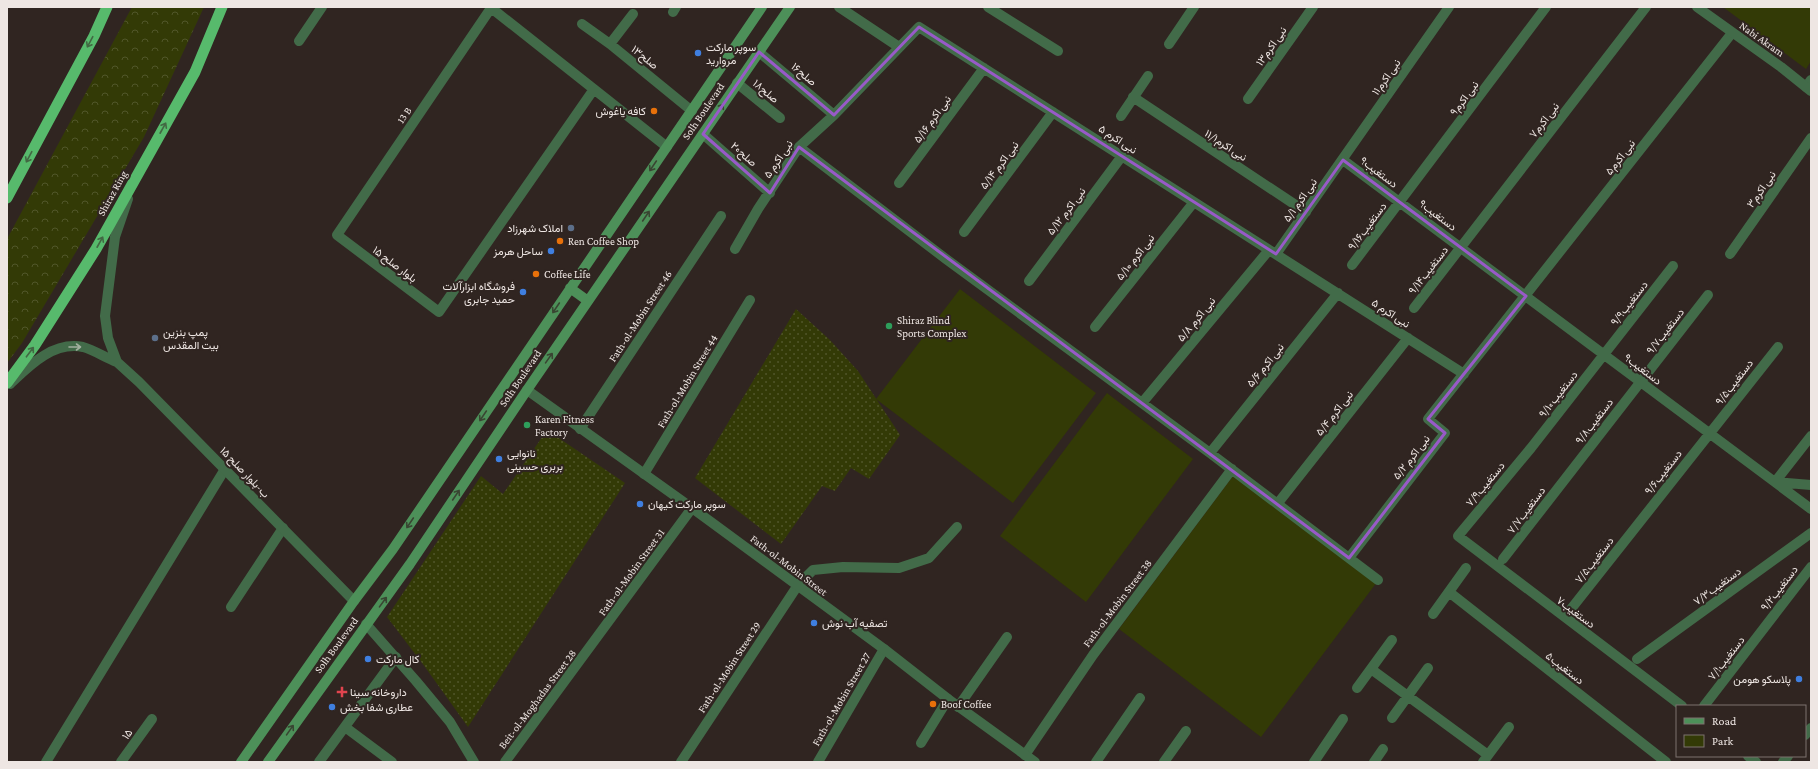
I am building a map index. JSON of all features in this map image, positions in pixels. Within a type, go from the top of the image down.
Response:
[{"type":"highway","points":[[7,198],[94,36],[107,7]]},
{"type":"highway","name":"Shiraz Ring","points":[[7,383],[35,345],[84,268],[195,72],[222,7]]},
{"type":"main road","name":"Solh Boulevard","points":[[242,762],[354,601],[393,549],[762,7]]},
{"type":"main road","name":"Solh Boulevard","points":[[268,762],[410,564],[526,390],[790,7]]},
{"type":"main road","points":[[570,288],[588,301]]},
{"type":"street","points":[[299,41],[322,7]]},
{"type":"street","points":[[839,7],[899,47]]},
{"type":"street","points":[[988,7],[1058,51]]},
{"type":"street","points":[[1169,44],[1194,7]]},
{"type":"street","name":"نبی اکرم۱۳","points":[[1248,99],[1313,7]]},
{"type":"street","name":"نبی اکرم۱۱","points":[[1343,160],[1449,7]]},
{"type":"street","name":"نبی اکرم۹","points":[[1400,202],[1546,7]]},
{"type":"street","name":"نبی اکرم۷","points":[[1461,248],[1646,7]]},
{"type":"street","name":"Nabi Akram","points":[[1698,7],[1732,33],[1809,86]]},
{"type":"street","name":"13 B","points":[[337,235],[490,8],[667,147]]},
{"type":"street","points":[[610,44],[633,14]]},
{"type":"street","name":"صلح۱۳","points":[[582,24],[610,44],[692,111]]},
{"type":"street","name":"نبی اکرم ۵","points":[[735,249],[799,147],[834,115],[919,26],[1464,374]]},
{"type":"street","name":"نبی اکرم۵","points":[[1526,296],[1732,33]]},
{"type":"street","name":"صلح۱۶","points":[[758,52],[834,115]]},
{"type":"street","name":"نبی اکرم ۵/۱۶","points":[[899,183],[984,68]]},
{"type":"street","points":[[1121,116],[1148,76]]},
{"type":"street","name":"صلح۱۸","points":[[737,83],[780,118]]},
{"type":"street","name":"بلوار صلح ۱۵","points":[[337,235],[439,312],[594,89]]},
{"type":"street","name":"نبی اکرم۱۱/۱","points":[[1133,97],[1306,212]]},
{"type":"street","name":"نبی اکرم ۵/۱۴","points":[[964,232],[1053,112]]},
{"type":"street","name":"صلح۲۰","points":[[703,134],[770,193]]},
{"type":"street","name":"نبی اکرم۳","points":[[1730,254],[1811,138]]},
{"type":"street","points":[[799,147],[1278,503],[1378,580]]},
{"type":"street","name":"نبی اکرم ۵/۱۲","points":[[1029,281],[1122,156]]},
{"type":"street","name":"دستغیب۹","points":[[1343,160],[1400,202]]},
{"type":"street","name":"نبی اکرم ۵/۱","points":[[1272,252],[1306,212],[1343,160]]},
{"type":"street","points":[[117,362],[107,331],[105,316],[107,293],[115,237],[136,177]]},
{"type":"street","name":"نبی اکرم ۵/۱۰","points":[[1095,327],[1194,202]]},
{"type":"street","name":"۹دستغیب","points":[[1400,202],[1461,248]]},
{"type":"street","name":"دستغیب۹/۱۶","points":[[1352,265],[1400,202]]},
{"type":"street","name":"Fath-ol-Mobin Street 46","points":[[580,429],[720,216]]},
{"type":"street","name":"دستغیب۹","points":[[1461,248],[1811,509]]},
{"type":"street","name":"دستغیب۹/۱۴","points":[[1414,308],[1461,248]]},
{"type":"street","name":"نبی اکرم ۵/۸","points":[[1142,403],[1272,252]]},
{"type":"street","name":"دستغیب۹/۹","points":[[1604,354],[1673,266]]},
{"type":"street","name":"نبی اکرم ۵/۶","points":[[1210,453],[1338,293]]},
{"type":"street","name":"دستغیب۹/۷","points":[[1640,381],[1708,295]]},
{"type":"street","points":[[1464,374],[1526,296]]},
{"type":"street","name":"Fath-ol-Mobin Street 44","points":[[644,474],[750,300]]},
{"type":"street","name":"نبی اکرم ۵/۴","points":[[1278,503],[1408,338]]},
{"type":"street","points":[[7,386],[32,364],[60,348],[83,347],[117,362]]},
{"type":"street","name":"۹/۵دستغیب","points":[[1710,433],[1778,347]]},
{"type":"street","name":"دستغیب۹/۱۰","points":[[1531,448],[1604,354]]},
{"type":"street","name":"۱۵ ب-بلوار صلح","points":[[117,362],[225,468],[354,601]]},
{"type":"street","name":"نبی اکرم ۵/۲","points":[[1349,558],[1445,433],[1428,419],[1464,374]]},
{"type":"street","name":"دستغیب۹/۸","points":[[1567,475],[1640,381]]},
{"type":"street","name":"Fath-ol-Mobin Street","points":[[526,390],[798,585],[884,649],[958,707],[1035,762]]},
{"type":"street","name":"دستغیب۹/۶","points":[[1636,526],[1710,433]]},
{"type":"street","points":[[1775,482],[1811,436]]},
{"type":"street","name":"دستغیب۷/۹","points":[[1458,536],[1531,448]]},
{"type":"street","points":[[46,762],[225,468]]},
{"type":"street","name":"Fath-ol-Mobin Street 38","points":[[1025,755],[1093,655],[1232,469]]},
{"type":"street","name":"دستغیب۷/۷","points":[[1503,559],[1567,475]]},
{"type":"street","points":[[1775,482],[1811,485]]},
{"type":"street","name":"Fath-ol-Mobin Street 31","points":[[588,650],[692,508]]},
{"type":"street","name":"دستغیب۷/۵","points":[[1571,609],[1636,526]]},
{"type":"street","name":"Fath-ol-Mobin Street 29","points":[[681,762],[798,585],[813,570],[843,567],[899,568],[929,558],[957,527]]},
{"type":"street","points":[[231,607],[283,528]]},
{"type":"street","name":"دستغیب۷/۳","points":[[1637,659],[1811,533]]},
{"type":"street","name":"دستغیب۷","points":[[1458,536],[1681,705]]},
{"type":"street","name":"دستغیب۹/۲","points":[[1767,624],[1811,567]]},
{"type":"street","points":[[1433,614],[1466,568]]},
{"type":"street","name":"دستغیب۵","points":[[1448,592],[1666,762]]},
{"type":"street","points":[[366,624],[396,657],[450,722],[474,762]]},
{"type":"street","name":"دستغیب۷/۱","points":[[1705,705],[1767,624]]},
{"type":"street","points":[[958,707],[1007,637]]},
{"type":"street","points":[[1357,688],[1392,640]]},
{"type":"street","name":"Fath-ol-Mobin Street 27","points":[[818,762],[884,649]]},
{"type":"street","name":"Beit-ol-Moghadas Street 28","points":[[505,762],[588,650]]},
{"type":"street","points":[[319,762],[396,657]]},
{"type":"street","points":[[1392,718],[1428,668]]},
{"type":"street","points":[[1371,669],[1408,696],[1485,759],[1509,727]]},
{"type":"street","points":[[1096,762],[1140,698]]},
{"type":"street","points":[[921,743],[948,699]]},
{"type":"street","name":"۱۵","points":[[121,762],[152,719]]},
{"type":"street","points":[[1314,762],[1343,719]]},
{"type":"street","points":[[345,727],[392,762]]},
{"type":"street","points":[[1164,762],[1186,731]]},
{"type":"street","points":[[1374,762],[1383,749]]},
{"type":"highlighted area","points":[[919,27],[1276,254],[1343,160],[1526,296],[1428,419],[1445,433],[1349,558],[799,147],[770,193],[703,134],[759,52],[834,115]]},
{"type":"green space","points":[[132,7],[204,7],[144,137],[22,343],[7,363],[7,239]]},
{"type":"green space","points":[[1723,7],[1811,7],[1811,61],[1806,69]]},
{"type":"green space","points":[[960,289],[1096,393],[1013,503],[876,399]]},
{"type":"green space","points":[[796,309],[830,340],[858,371],[900,435],[869,479],[851,468],[835,491],[822,486],[781,544],[695,478]]},
{"type":"green space","points":[[1107,393],[1193,459],[1086,602],[1000,536]]},
{"type":"green space","points":[[547,430],[625,483],[468,727],[387,617],[481,476],[503,494]]},
{"type":"green space","points":[[1233,476],[1380,578],[1261,737],[1119,629]]},
{"type":"place","name":"سوپر مارکت مروارید","points":[[698,53]]},
{"type":"place","name":"کافه یاغوش","points":[[654,111]]},
{"type":"place","name":"املاک شهرزاد","points":[[571,228]]},
{"type":"place","name":"Ren Coffee Shop","points":[[560,241]]},
{"type":"place","name":"ساحل هرمز","points":[[551,251]]},
{"type":"place","name":"Coffee Life","points":[[536,274]]},
{"type":"place","name":"فروشگاه ابزارآلات حمید جابری","points":[[523,292]]},
{"type":"place","name":"Shiraz Blind Sports Complex","points":[[889,326]]},
{"type":"place","name":"پمپ بنزین بیت المقدس","points":[[155,338]]},
{"type":"place","name":"Karen Fitness Factory","points":[[527,425]]},
{"type":"place","name":"نانوایی بربری حسینی","points":[[499,459]]},
{"type":"place","name":"سوپر مارکت کیهان","points":[[640,504]]},
{"type":"place","name":"تصفیه آب نوش","points":[[814,623]]},
{"type":"place","name":"کال مارکت","points":[[368,659]]},
{"type":"place","name":"پلاسکو هومن","points":[[1799,679]]},
{"type":"place","name":"داروخانه سینا","points":[[342,692]]},
{"type":"place","name":"Boof Coffee","points":[[933,704]]},
{"type":"place","name":"عطاری شفا بخش","points":[[332,707]]}]
